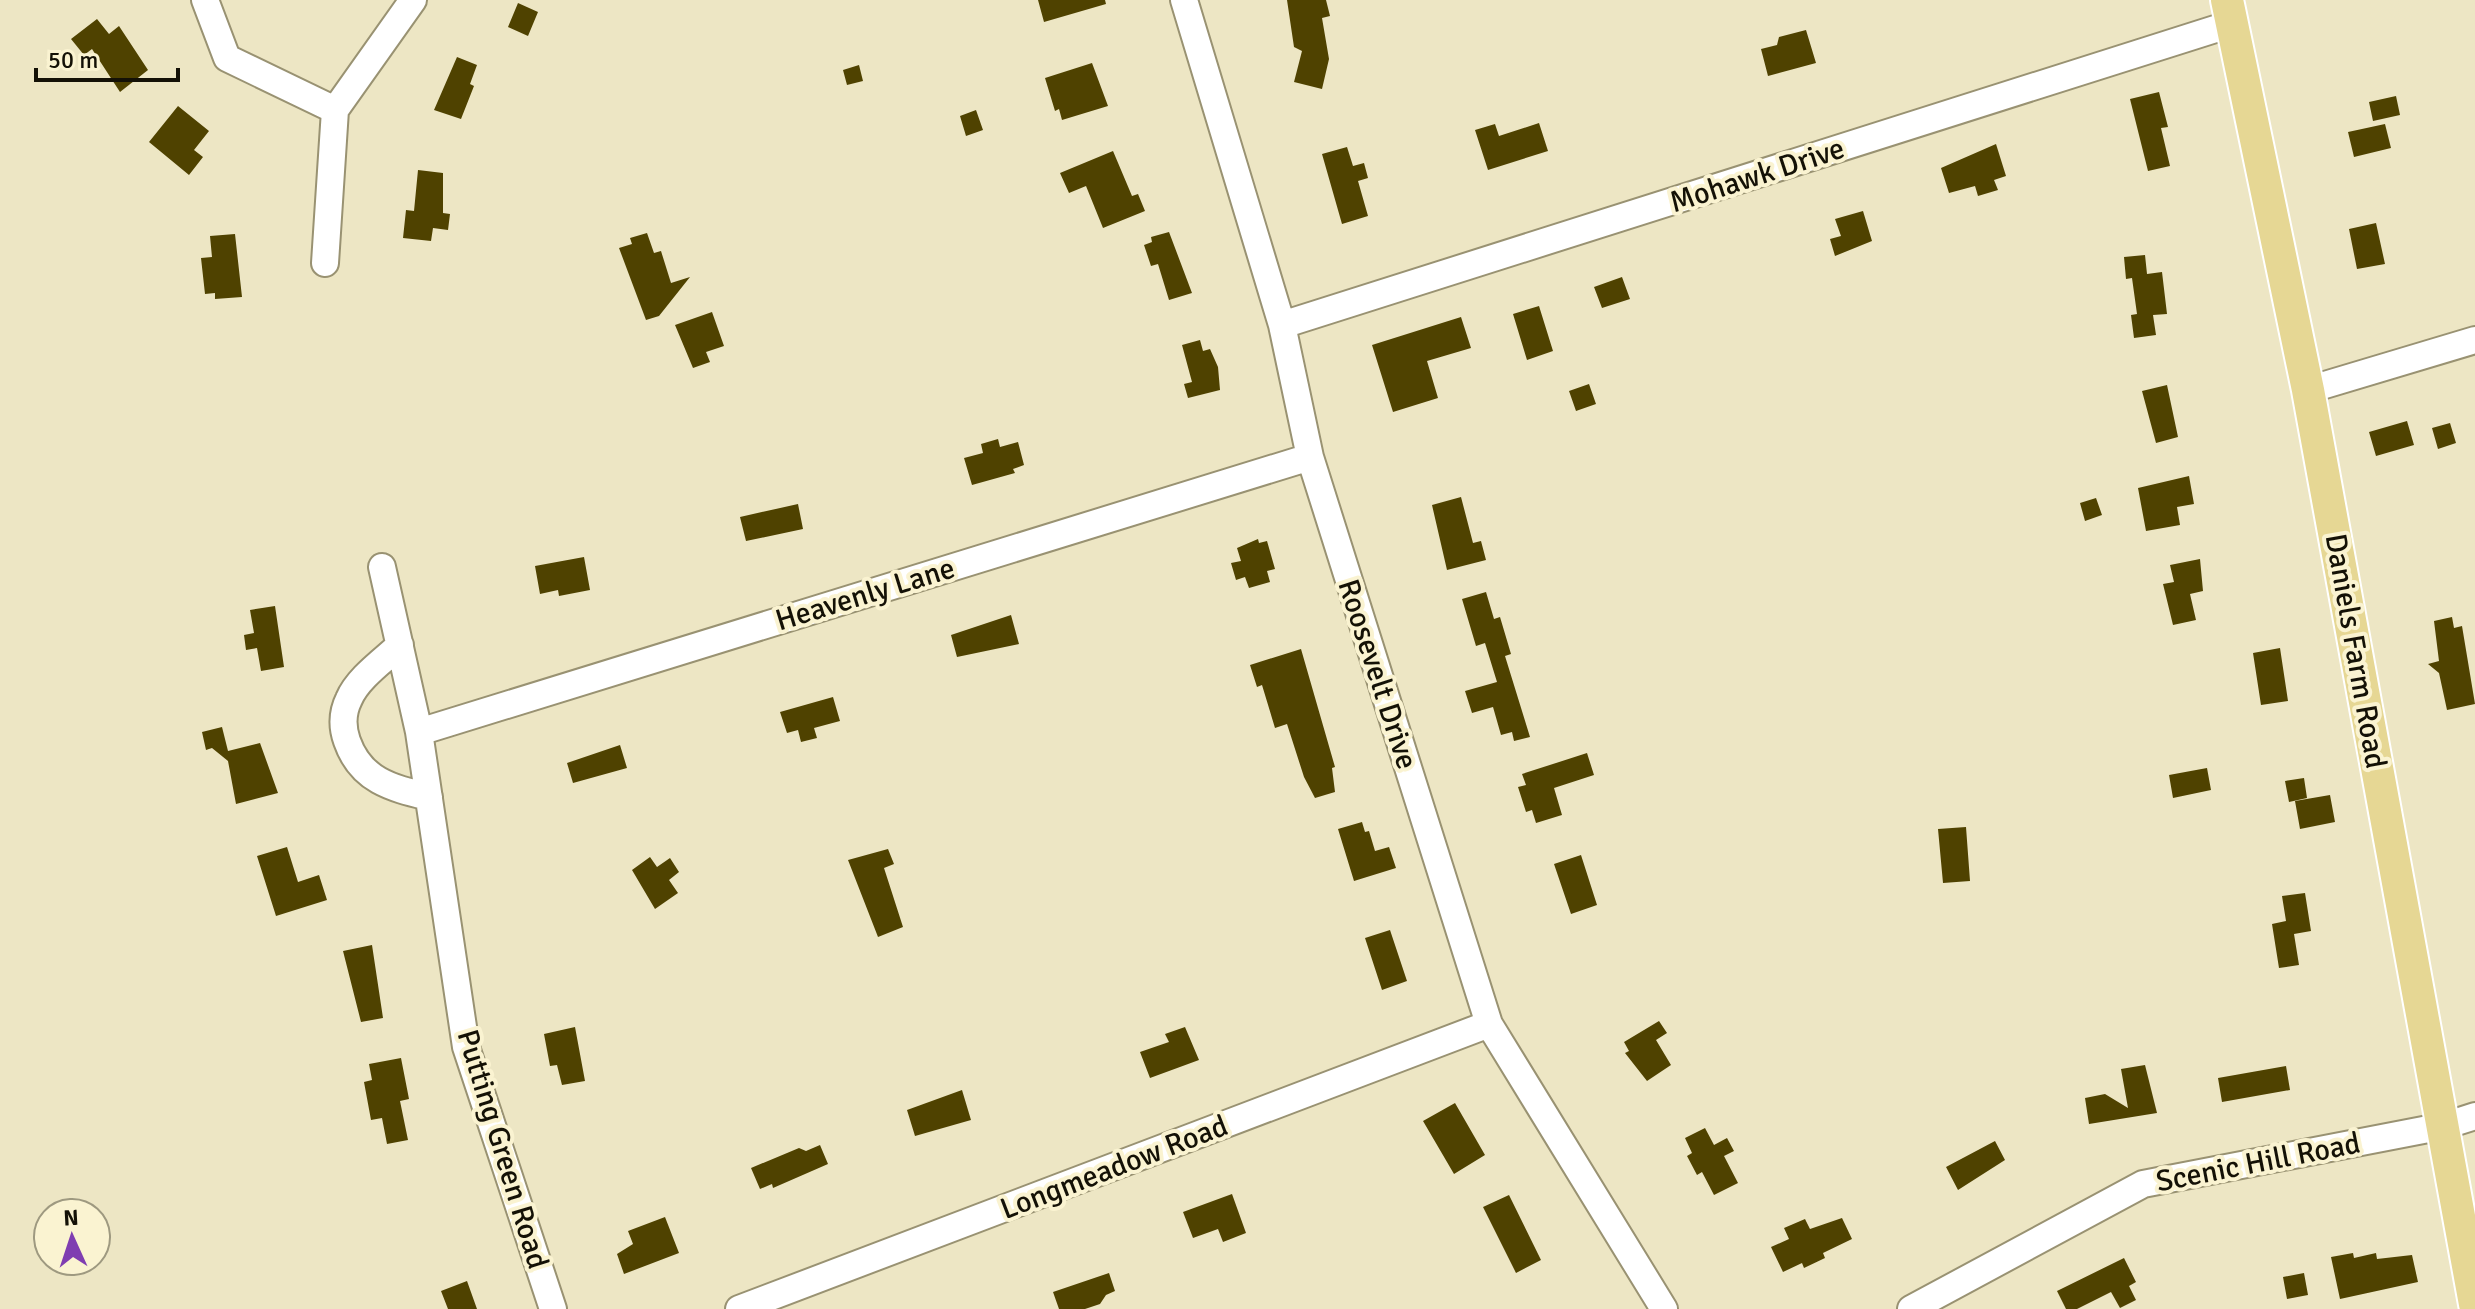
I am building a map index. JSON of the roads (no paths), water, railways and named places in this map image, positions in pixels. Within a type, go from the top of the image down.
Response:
[{"type":"main road","name":"Daniels Farm Road","points":[[2229,12],[2308,390],[2475,1304]]},
{"type":"street","points":[[205,0],[227,58],[335,110]]},
{"type":"street","points":[[325,263],[335,110],[413,0]]},
{"type":"street","name":"Roosevelt Drive","points":[[1184,0],[1282,325],[1310,457],[1489,1024],[1664,1309]]},
{"type":"street","name":"Mohawk Drive","points":[[1282,325],[2229,12]]},
{"type":"street","points":[[2308,390],[2475,340]]},
{"type":"street","name":"Heavenly Lane","points":[[419,732],[1310,457]]},
{"type":"street","name":"Putting Green Road","points":[[382,567],[419,732],[466,1047],[553,1309]]},
{"type":"street","points":[[400,645],[349,697],[343,715],[344,733],[353,758],[367,775],[388,786],[429,797]]},
{"type":"street","name":"Longmeadow Road","points":[[739,1309],[1489,1024]]},
{"type":"street","name":"Scenic Hill Road","points":[[1911,1309],[2143,1184],[2444,1126],[2475,1116]]}]
